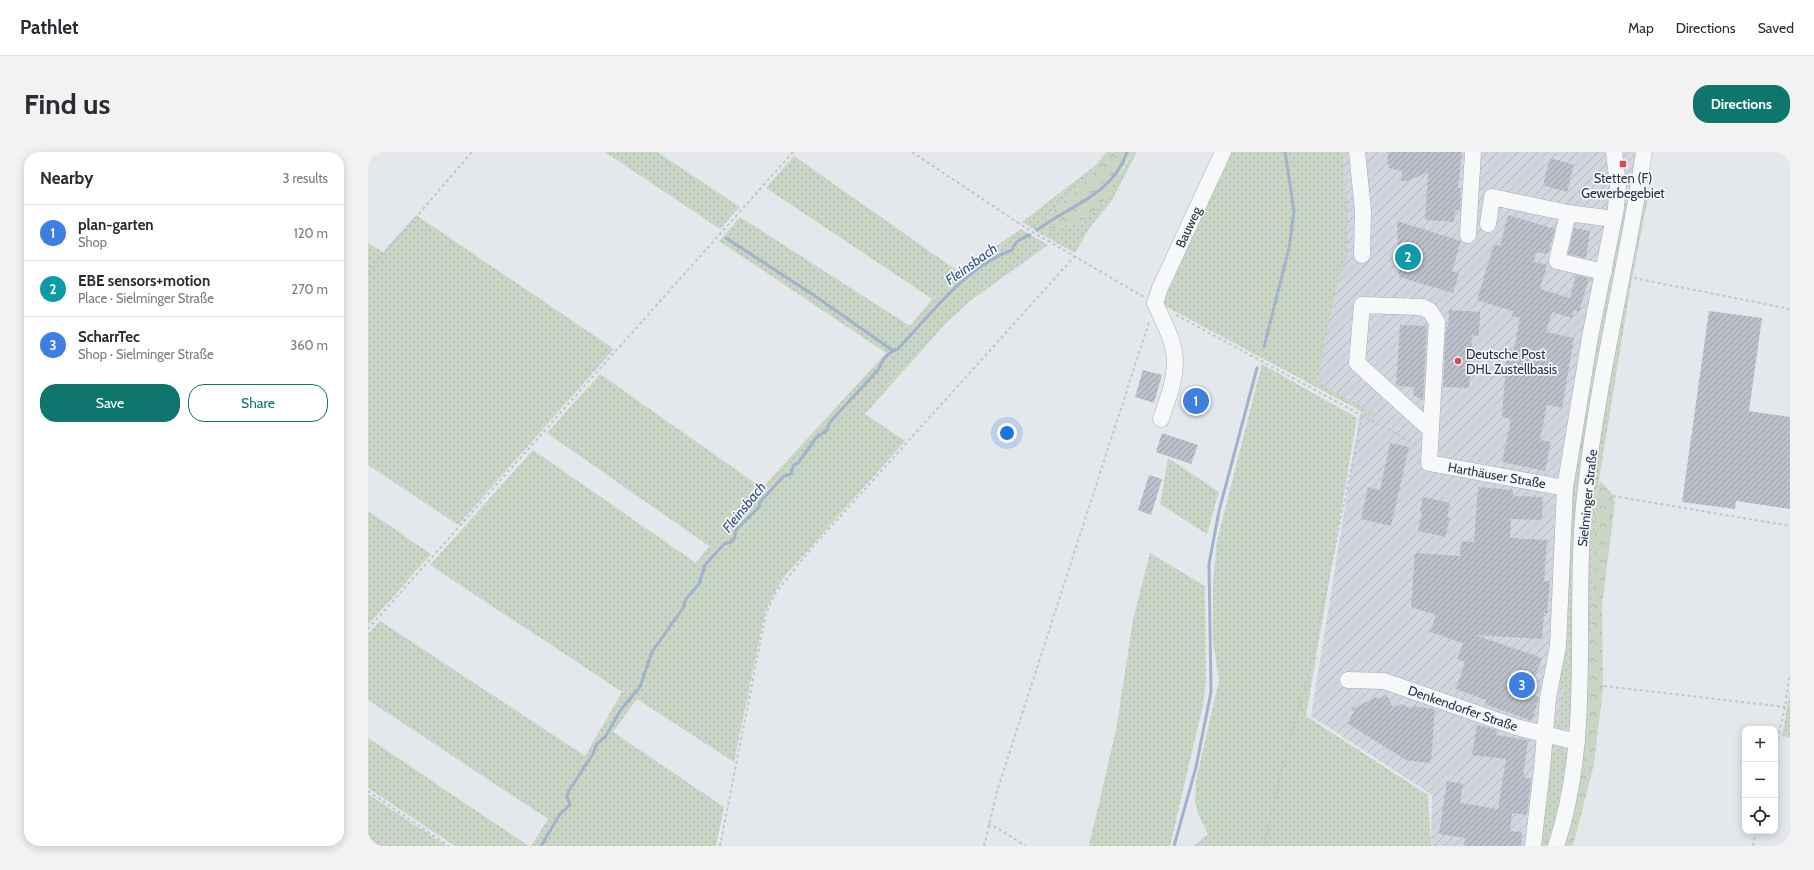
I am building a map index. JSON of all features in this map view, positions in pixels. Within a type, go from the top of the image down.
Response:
[{"type":"street","name":"Bauweg","points":[[1155,303],[1160,288],[1223,152]]},
{"type":"street","points":[[1357,152],[1363,210],[1362,255]]},
{"type":"street","points":[[1468,235],[1473,152]]},
{"type":"street","name":"Sielminger Straße","points":[[1533,846],[1548,698],[1558,646],[1565,488],[1578,403],[1614,220],[1618,185],[1614,152]]},
{"type":"street","name":"Sielminger Straße","points":[[1556,846],[1571,785],[1577,742],[1580,672],[1580,570],[1584,497],[1603,369],[1622,275],[1644,152]]},
{"type":"street","points":[[1488,224],[1492,198],[1568,213],[1614,220]]},
{"type":"street","points":[[1568,213],[1557,261],[1604,272]]},
{"type":"street","points":[[1155,303],[1169,338],[1175,360],[1174,372],[1161,419]]},
{"type":"street","points":[[1429,463],[1437,322],[1430,311],[1422,307],[1362,305],[1357,363],[1430,430]]},
{"type":"street","name":"Harthäuser Straße","points":[[1429,463],[1565,488]]},
{"type":"street","name":"Denkendorfer Straße","points":[[1348,680],[1384,681],[1516,727],[1577,742]]},
{"type":"path","points":[[368,273],[472,152]]},
{"type":"path","points":[[368,629],[793,152]]},
{"type":"path","points":[[912,152],[1026,228],[1155,303],[1000,781],[988,824],[984,846]]},
{"type":"path","points":[[720,846],[766,612],[776,592],[811,549],[1075,256]]},
{"type":"path","points":[[1622,275],[1790,309]]},
{"type":"path","points":[[1174,314],[1422,447],[1427,455],[1429,463]]},
{"type":"path","points":[[1264,846],[1282,768],[1308,676],[1362,416]]},
{"type":"path","points":[[1613,496],[1790,526]]},
{"type":"path","points":[[1778,738],[1790,674]]},
{"type":"path","points":[[1604,686],[1785,707]]},
{"type":"path","points":[[368,791],[449,846]]},
{"type":"path","points":[[988,824],[1026,846]]},
{"type":"path","points":[[1753,846],[1755,834]]},
{"type":"shaded area","points":[[1342,152],[1644,152],[1611,327],[1580,672],[1556,846],[1431,846],[1432,795],[1311,716],[1361,408],[1314,384]]},
{"type":"green space","points":[[605,152],[657,152],[740,207],[720,229]]},
{"type":"green space","points":[[1106,152],[1132,152],[1101,205],[1083,221],[1039,233],[1033,229],[1090,178],[1096,165]]},
{"type":"green space","points":[[1132,152],[1137,152],[1111,202],[1090,227],[1075,253],[1039,233],[1083,221],[1125,167]]},
{"type":"green space","points":[[1225,152],[1342,152],[1347,203],[1347,256],[1336,287],[1317,382],[1374,413],[1372,417],[1165,306],[1162,298]]},
{"type":"green space","points":[[794,156],[959,272],[1021,229],[1048,245],[970,301],[946,323],[865,414],[905,441],[785,576],[775,591],[765,612],[734,762],[637,699],[613,732],[724,807],[716,846],[531,846],[548,819],[368,700],[368,634],[380,621],[585,756],[622,692],[430,565],[533,450],[696,563],[709,546],[547,433],[600,374],[762,488],[886,353],[719,241],[740,217],[910,326],[932,299],[766,188]]},
{"type":"green space","points":[[1096,165],[1090,178],[1033,229],[1022,222]]},
{"type":"green space","points":[[1647,188],[1650,188],[1631,284],[1596,498],[1591,630],[1585,658],[1590,501],[1634,234]]},
{"type":"green space","points":[[416,215],[614,349],[458,525],[368,465],[368,243],[383,252]]},
{"type":"green space","points":[[1619,216],[1624,218],[1593,378],[1580,474],[1574,565],[1571,717],[1569,726],[1566,730],[1555,726],[1553,722],[1559,720],[1564,686],[1557,687],[1570,487]]},
{"type":"green space","points":[[1262,364],[1357,418],[1306,716],[1428,795],[1431,846],[1193,846],[1208,834],[1199,816],[1195,802],[1196,780],[1219,680],[1213,642],[1213,582],[1217,541]]},
{"type":"green space","points":[[1168,458],[1219,492],[1207,534],[1160,504]]},
{"type":"green space","points":[[1600,481],[1612,493],[1615,502],[1602,606],[1603,688],[1594,764],[1573,846],[1560,846],[1585,658],[1591,630],[1596,498]]},
{"type":"green space","points":[[368,511],[431,554],[368,625]]},
{"type":"green space","points":[[1150,553],[1205,586],[1206,682],[1203,705],[1170,846],[1089,846],[1116,730],[1133,620]]},
{"type":"green space","points":[[1790,692],[1790,738],[1782,736]]},
{"type":"green space","points":[[368,738],[529,846],[455,846],[368,788]]},
{"type":"green space","points":[[1560,748],[1564,750],[1567,755],[1558,811],[1547,846],[1538,846],[1550,759],[1554,751]]},
{"type":"green space","points":[[368,794],[447,846],[368,846]]},
{"type":"building","points":[[1388,152],[1462,152],[1458,188],[1461,188],[1460,210],[1455,210],[1454,222],[1425,220],[1428,172],[1408,181],[1401,181],[1402,171],[1388,168]]},
{"type":"building","points":[[1550,158],[1574,165],[1567,192],[1543,185]]},
{"type":"building","points":[[1508,215],[1555,229],[1548,254],[1536,252],[1534,262],[1547,265],[1540,289],[1570,298],[1576,275],[1589,278],[1579,312],[1574,310],[1572,318],[1552,312],[1546,332],[1574,338],[1562,408],[1547,405],[1540,440],[1551,442],[1545,471],[1502,462],[1511,419],[1502,417],[1507,349],[1514,350],[1520,318],[1512,316],[1513,311],[1477,300],[1494,244],[1500,246]]},
{"type":"building","points":[[1397,221],[1461,241],[1452,271],[1459,273],[1453,293],[1399,277]]},
{"type":"building","points":[[1574,228],[1590,231],[1586,258],[1568,254]]},
{"type":"building","name":"Deutsche Post DHL Zustellbasis","points":[[1449,310],[1480,312],[1479,336],[1472,335],[1469,388],[1443,387],[1446,327],[1448,327]]},
{"type":"building","points":[[1709,311],[1762,318],[1749,411],[1790,417],[1790,509],[1736,501],[1735,509],[1682,502]]},
{"type":"building","points":[[1400,325],[1427,326],[1423,400],[1413,395],[1414,387],[1396,386]]},
{"type":"building","points":[[1143,370],[1162,375],[1154,403],[1135,397]]},
{"type":"building","points":[[1162,433],[1198,445],[1191,464],[1156,452]]},
{"type":"building","points":[[1390,443],[1409,447],[1391,526],[1361,519],[1368,487],[1380,490]]},
{"type":"building","points":[[1149,475],[1162,479],[1151,515],[1138,510]]},
{"type":"building","points":[[1478,487],[1513,490],[1513,496],[1543,497],[1542,520],[1511,519],[1510,538],[1547,540],[1544,581],[1550,581],[1547,613],[1544,613],[1542,639],[1475,635],[1542,658],[1529,693],[1539,697],[1532,721],[1485,704],[1486,700],[1456,689],[1465,662],[1457,659],[1463,643],[1430,632],[1436,615],[1411,607],[1415,553],[1460,556],[1461,541],[1474,542]]},
{"type":"building","points":[[1423,497],[1450,503],[1447,517],[1450,518],[1445,537],[1418,531],[1422,513],[1420,512]]},
{"type":"building","points":[[1387,695],[1393,708],[1401,704],[1412,709],[1412,706],[1435,709],[1431,763],[1406,760],[1347,723],[1354,712],[1352,709],[1376,697],[1378,699]]},
{"type":"building","points":[[1477,725],[1497,730],[1496,735],[1528,740],[1523,777],[1531,779],[1527,815],[1512,813],[1510,831],[1522,832],[1521,846],[1464,846],[1465,838],[1439,834],[1447,781],[1463,784],[1460,803],[1498,809],[1506,759],[1472,755]]},
{"type":"waterway","name":"Fleinsbach","points":[[1037,230],[1101,189],[1120,167],[1127,152]]},
{"type":"waterway","points":[[1264,347],[1289,248],[1294,211],[1285,152]]},
{"type":"waterway","name":"Fleinsbach","points":[[541,846],[560,814],[570,805],[567,796],[568,792],[593,754],[597,744],[605,737],[622,708],[640,687],[652,652],[683,608],[686,599],[699,584],[705,565],[724,544],[731,542],[735,537],[736,530],[759,507],[760,502],[784,476],[791,474],[793,466],[798,463],[816,438],[827,430],[830,422],[878,370],[883,360],[894,350],[898,349],[936,307],[964,280],[979,268],[1012,250],[1017,242],[1030,235]]},
{"type":"waterway","points":[[726,238],[815,296],[892,350]]},
{"type":"waterway","points":[[1174,846],[1196,767],[1211,692],[1209,564],[1219,511],[1257,368]]},
{"type":"place","name":"Stetten (F) Gewerbegebiet","points":[[1623,164]]},
{"type":"place","name":"EBE sensors+motion","points":[[1408,257]]},
{"type":"place","name":"Deutsche Post DHL Zustellbasis","points":[[1458,361]]},
{"type":"place","name":"plan-garten","points":[[1196,401]]},
{"type":"place","name":"ScharrTec","points":[[1522,685]]}]
